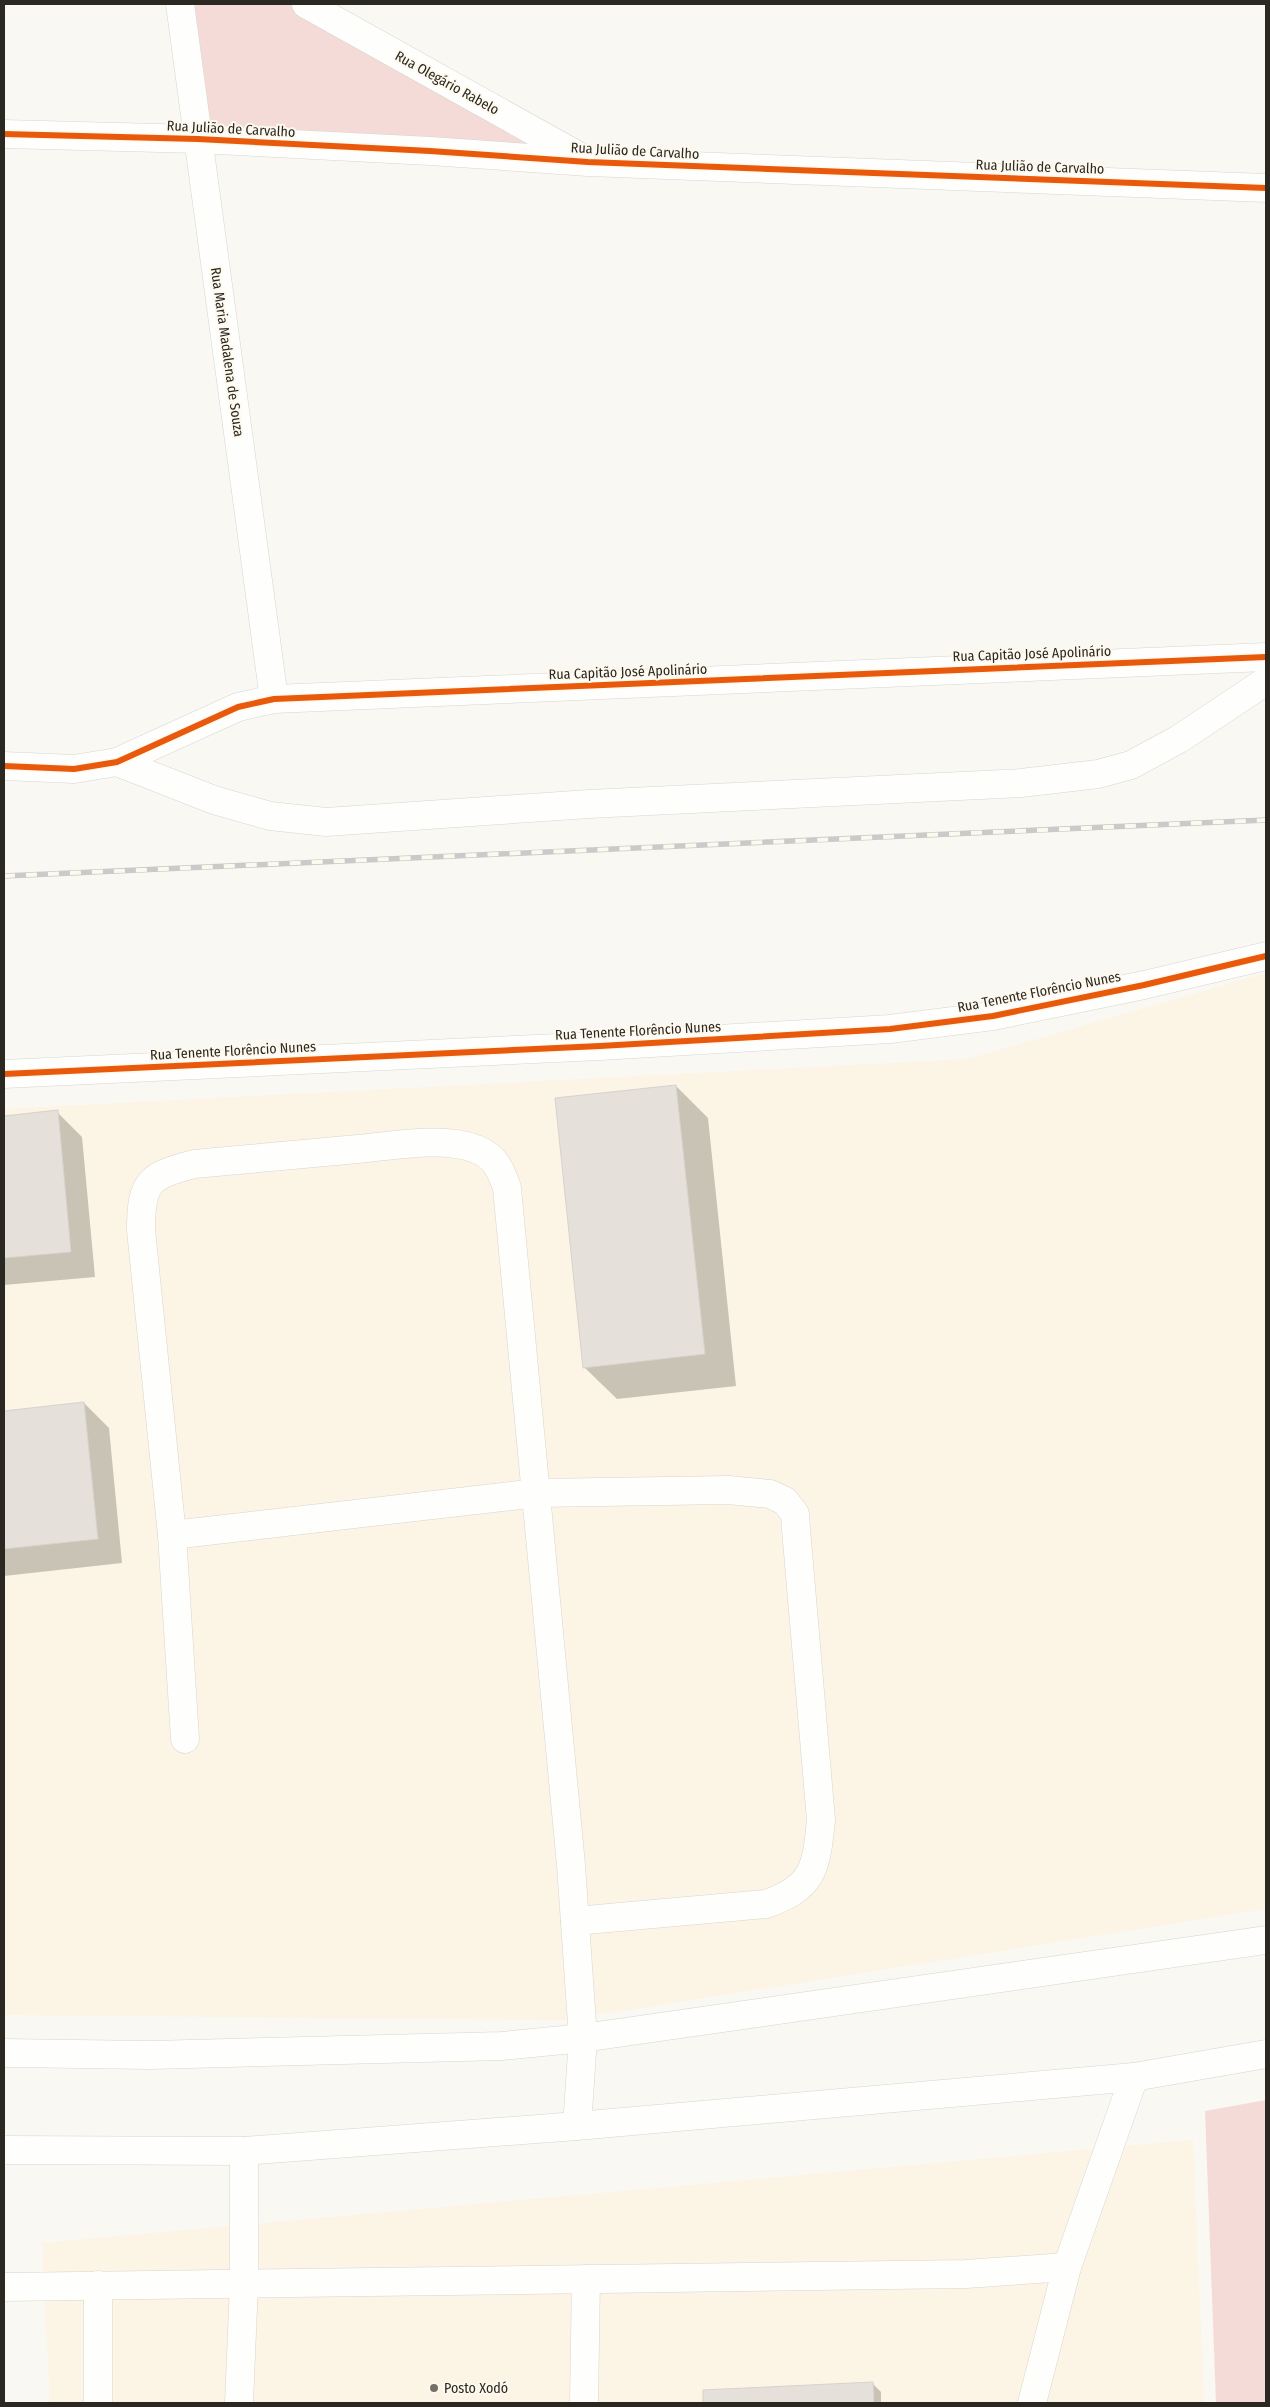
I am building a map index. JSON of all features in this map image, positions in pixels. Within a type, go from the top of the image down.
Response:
[{"type":"street","name":"Rua Maria Madalena de Souza","points":[[180,4],[274,699]]},
{"type":"street","name":"Rua Olegário Rabelo","points":[[306,4],[588,162]]},
{"type":"street","name":"Rua Julião de Carvalho","points":[[4,134],[198,139],[430,151],[588,162],[1266,188]]},
{"type":"street","name":"Rua Capitão José Apolinário","points":[[4,766],[74,769],[117,762],[238,707],[274,699],[1266,657]]},
{"type":"street","points":[[117,762],[214,800],[270,816],[326,822],[590,804],[1021,783],[1098,774],[1131,765],[1179,739],[1266,682]]},
{"type":"street","name":"Rua Tenente Florêncio Nunes","points":[[4,1074],[580,1047],[890,1029],[993,1016],[1144,985],[1266,956]]},
{"type":"street","points":[[185,1739],[172,1535],[141,1230],[143,1195],[150,1182],[166,1172],[194,1164],[413,1144],[450,1144],[476,1149],[492,1158],[501,1169],[507,1188],[537,1493],[575,1921],[583,2038],[577,2126]]},
{"type":"street","points":[[172,1535],[537,1493],[750,1490],[770,1494],[785,1501],[794,1514],[796,1529],[821,1820],[818,1852],[811,1874],[801,1886],[786,1897],[766,1904],[575,1921]]},
{"type":"street","points":[[4,2053],[151,2055],[502,2046],[583,2038],[1266,1940]]},
{"type":"street","points":[[4,2150],[244,2150],[577,2126],[1134,2077],[1266,2054]]},
{"type":"street","points":[[1032,2403],[1067,2267],[1134,2077]]},
{"type":"street","points":[[238,2403],[244,2284],[244,2150]]},
{"type":"street","points":[[4,2287],[966,2274],[1067,2267]]},
{"type":"street","points":[[584,2403],[586,2279]]},
{"type":"street","points":[[98,2286],[98,2403]]},
{"type":"shaded area","points":[[180,4],[306,4],[588,162],[198,139]]},
{"type":"shaded area","points":[[1266,973],[1266,1909],[564,2020],[4,2015],[4,1549],[98,1538],[84,1402],[4,1411],[4,1258],[71,1252],[58,1111],[4,1116],[4,1109],[968,1059]],"holes":[[[676,1085],[705,1354],[583,1367],[556,1098]]]},
{"type":"shaded area","points":[[1266,2100],[1266,2403],[1216,2403],[1205,2111]]},
{"type":"shaded area","points":[[1193,2140],[1204,2403],[50,2403],[42,2243]]},
{"type":"building","points":[[676,1085],[705,1354],[583,1368],[555,1098]]},
{"type":"building","points":[[58,1110],[71,1252],[4,1258],[4,1116]]},
{"type":"building","points":[[84,1402],[98,1539],[4,1549],[4,1411]]},
{"type":"building","points":[[873,2382],[874,2403],[703,2403],[703,2390]]},
{"type":"railway","points":[[4,876],[1266,820]]},
{"type":"cycle path","points":[[4,134],[198,139],[430,151],[588,162],[1266,188]]},
{"type":"cycle path","points":[[4,766],[74,769],[117,762],[238,707],[274,699],[1266,657]]},
{"type":"cycle path","points":[[4,1074],[600,1046],[890,1029],[993,1016],[1144,985],[1266,956]]},
{"type":"place","name":"Posto Xodó","points":[[434,2388]]}]
